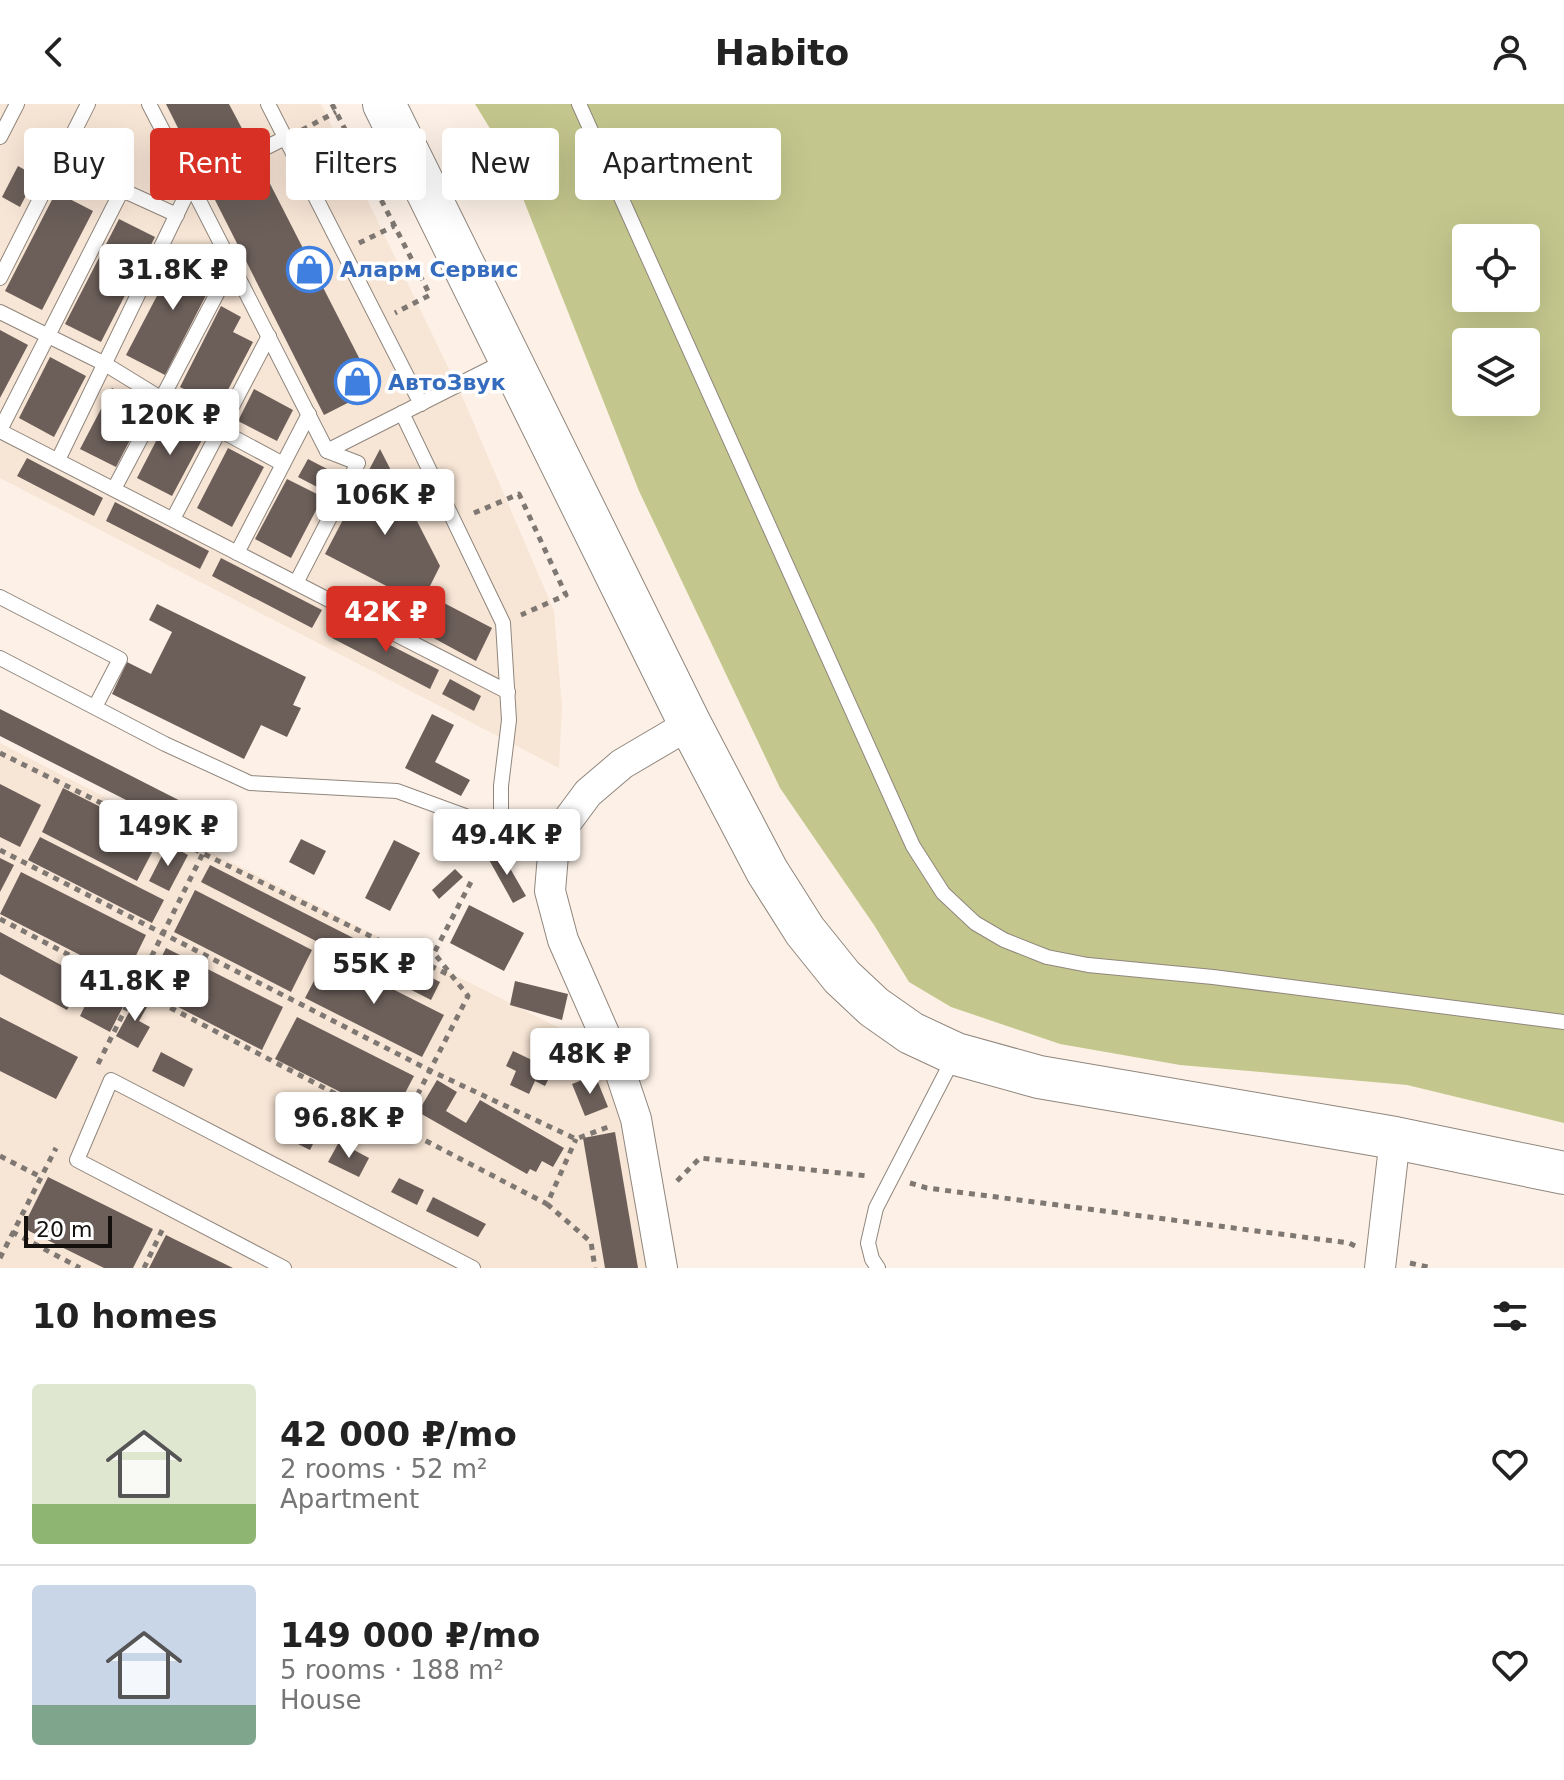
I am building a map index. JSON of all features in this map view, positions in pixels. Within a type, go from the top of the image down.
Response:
[{"type":"main road","points":[[384,104],[690,724],[767,871],[823,954],[874,1007],[911,1033],[956,1054],[1039,1077],[1395,1138],[1564,1173]]},
{"type":"street","points":[[662,1268],[636,1119],[618,1065],[563,940],[550,891],[553,855],[565,824],[588,793],[622,764],[690,724]]},
{"type":"street","points":[[1380,1262],[1395,1138]]},
{"type":"lane","points":[[0,137],[17,104]]},
{"type":"lane","points":[[76,128],[88,104]]},
{"type":"lane","points":[[149,104],[161,128]]},
{"type":"lane","points":[[268,104],[421,404]]},
{"type":"lane","points":[[579,104],[913,846],[943,893],[964,913],[1004,940],[1047,957],[1088,965],[1213,977],[1564,1022]]},
{"type":"lane","points":[[270,146],[285,138]]},
{"type":"lane","points":[[134,195],[177,215]]},
{"type":"lane","points":[[0,278],[39,200]]},
{"type":"lane","points":[[117,200],[0,430],[508,692]]},
{"type":"lane","points":[[58,460],[184,200]]},
{"type":"lane","points":[[199,200],[327,451],[358,463],[296,583]]},
{"type":"lane","points":[[114,489],[232,265]]},
{"type":"lane","points":[[0,312],[105,364],[162,399],[283,464]]},
{"type":"lane","points":[[173,519],[269,336]]},
{"type":"lane","points":[[327,451],[510,359]]},
{"type":"lane","points":[[402,413],[503,623],[509,720],[501,786],[501,829]]},
{"type":"lane","points":[[237,553],[309,414]]},
{"type":"lane","points":[[0,597],[120,659],[95,707]]},
{"type":"lane","points":[[0,658],[165,744],[250,783],[397,791],[501,829],[553,855]]},
{"type":"lane","points":[[878,1268],[868,1243],[876,1208],[956,1054]]},
{"type":"lane","points":[[284,1268],[77,1160],[111,1080],[473,1268]]},
{"type":"path","points":[[332,104],[430,295],[409,306]]},
{"type":"path","points":[[317,122],[336,112]]},
{"type":"path","points":[[374,236],[394,226]]},
{"type":"path","points":[[455,522],[519,494],[566,595],[545,605]]},
{"type":"path","points":[[0,753],[453,977]]},
{"type":"path","points":[[94,1071],[240,778]]},
{"type":"path","points":[[0,850],[429,1070],[576,1139],[547,1204]]},
{"type":"path","points":[[401,1127],[468,996],[434,953],[473,878]]},
{"type":"path","points":[[0,919],[547,1204],[591,1242],[595,1268]]},
{"type":"path","points":[[0,1258],[60,1139]]},
{"type":"path","points":[[0,1156],[41,1177]]},
{"type":"path","points":[[677,1181],[700,1158],[892,1179],[927,1188],[1349,1243],[1380,1262],[1432,1268]]},
{"type":"path","points":[[144,1268],[164,1225]]},
{"type":"path","points":[[12,1232],[80,1268]]},
{"type":"shaded area","points":[[0,104],[321,104],[333,128],[286,128],[286,200],[367,200],[462,396],[554,611],[562,706],[559,768],[0,478]]},
{"type":"shaded area","points":[[0,743],[613,1055],[650,1268],[0,1268]]},
{"type":"green space","points":[[475,104],[1564,104],[1564,1123],[1407,1085],[1180,1065],[1060,1044],[951,1007],[909,982],[874,925],[780,788],[639,491],[524,200],[559,200],[559,128],[490,128]]},
{"type":"building","points":[[166,104],[229,104],[242,128],[178,128]]},
{"type":"building","points":[[18,166],[24,169],[24,199],[20,207],[2,197]]},
{"type":"building","points":[[270,184],[375,389],[324,415],[215,200],[270,200]]},
{"type":"building","points":[[52,200],[72,200],[93,211],[42,310],[5,291]]},
{"type":"building","points":[[119,219],[155,237],[101,342],[65,324]]},
{"type":"building","points":[[182,248],[220,268],[165,375],[126,355]]},
{"type":"building","points":[[221,306],[241,317],[233,332],[253,342],[219,407],[180,387]]},
{"type":"building","points":[[0,330],[28,345],[0,398]]},
{"type":"building","points":[[50,357],[86,376],[54,437],[19,418]]},
{"type":"building","points":[[112,388],[147,407],[116,467],[80,449]]},
{"type":"building","points":[[254,389],[293,410],[277,441],[238,421]]},
{"type":"building","points":[[168,418],[204,436],[172,496],[137,478]]},
{"type":"building","points":[[228,448],[264,467],[232,527],[197,508]]},
{"type":"building","points":[[380,449],[440,566],[421,604],[325,554]]},
{"type":"building","points":[[27,458],[103,498],[94,516],[17,476]]},
{"type":"building","points":[[308,459],[331,471],[321,489],[298,477]]},
{"type":"building","points":[[287,479],[323,497],[291,558],[255,539]]},
{"type":"building","points":[[115,502],[209,551],[200,569],[106,521]]},
{"type":"building","points":[[221,558],[322,610],[312,628],[212,576]]},
{"type":"building","points":[[390,590],[423,607],[415,623],[381,606]]},
{"type":"building","points":[[444,603],[492,628],[476,661],[428,635]]},
{"type":"building","points":[[157,604],[306,677],[293,705],[301,708],[287,737],[261,725],[244,759],[112,694],[127,662],[151,674],[172,632],[149,620]]},
{"type":"building","points":[[341,620],[439,670],[430,689],[332,638]]},
{"type":"building","points":[[450,679],[481,696],[474,711],[442,694]]},
{"type":"building","points":[[0,709],[208,815],[197,836],[0,736]]},
{"type":"building","points":[[432,714],[454,725],[435,762],[470,780],[461,796],[405,768]]},
{"type":"building","points":[[0,784],[41,805],[20,847],[0,837]]},
{"type":"building","points":[[63,788],[160,837],[137,881],[42,832]]},
{"type":"building","points":[[40,837],[164,900],[152,923],[28,860]]},
{"type":"building","points":[[301,839],[326,851],[314,875],[289,862]]},
{"type":"building","points":[[394,840],[420,853],[390,911],[365,898]]},
{"type":"building","points":[[168,844],[188,855],[169,891],[149,881]]},
{"type":"building","points":[[500,851],[526,896],[513,903],[488,858]]},
{"type":"building","points":[[0,858],[14,865],[0,892]]},
{"type":"building","points":[[210,865],[440,982],[431,1000],[201,882]]},
{"type":"building","points":[[455,869],[463,877],[439,899],[432,890]]},
{"type":"building","points":[[21,872],[146,935],[125,978],[0,914]]},
{"type":"building","points":[[195,890],[312,950],[291,992],[174,932]]},
{"type":"building","points":[[469,905],[524,933],[504,971],[450,943]]},
{"type":"building","points":[[0,932],[85,978],[67,1010],[0,974]]},
{"type":"building","points":[[166,948],[283,1007],[262,1050],[145,990]]},
{"type":"building","points":[[327,956],[444,1015],[422,1057],[305,998]]},
{"type":"building","points":[[99,977],[130,993],[110,1032],[80,1016]]},
{"type":"building","points":[[515,981],[568,994],[562,1020],[510,1005]]},
{"type":"building","points":[[139,994],[151,1000],[139,1021],[150,1027],[138,1048],[116,1036]]},
{"type":"building","points":[[0,1017],[78,1057],[56,1099],[0,1071]]},
{"type":"building","points":[[297,1017],[414,1076],[392,1118],[275,1059]]},
{"type":"building","points":[[513,1051],[553,1070],[545,1086],[535,1081],[529,1094],[510,1085],[516,1071],[506,1066]]},
{"type":"building","points":[[161,1052],[193,1069],[184,1087],[152,1071]]},
{"type":"building","points":[[595,1075],[608,1107],[585,1116],[572,1084]]},
{"type":"building","points":[[437,1080],[457,1092],[446,1111],[466,1123],[480,1100],[564,1148],[553,1167],[542,1161],[536,1172],[530,1169],[527,1174],[418,1112]]},
{"type":"building","points":[[286,1117],[318,1134],[310,1150],[278,1134]]},
{"type":"building","points":[[615,1132],[638,1268],[605,1268],[583,1138]]},
{"type":"building","points":[[339,1142],[369,1158],[359,1177],[328,1162]]},
{"type":"building","points":[[48,1177],[153,1229],[133,1268],[104,1268],[29,1231],[24,1225]]},
{"type":"building","points":[[399,1178],[424,1190],[417,1205],[391,1192]]},
{"type":"building","points":[[433,1197],[486,1224],[478,1237],[426,1211]]},
{"type":"building","points":[[166,1235],[176,1240],[233,1268],[149,1268]]},
{"type":"place","name":"Аларм Сервис","points":[[309,269]]},
{"type":"place","name":"АвтоЗвук","points":[[357,382]]}]
